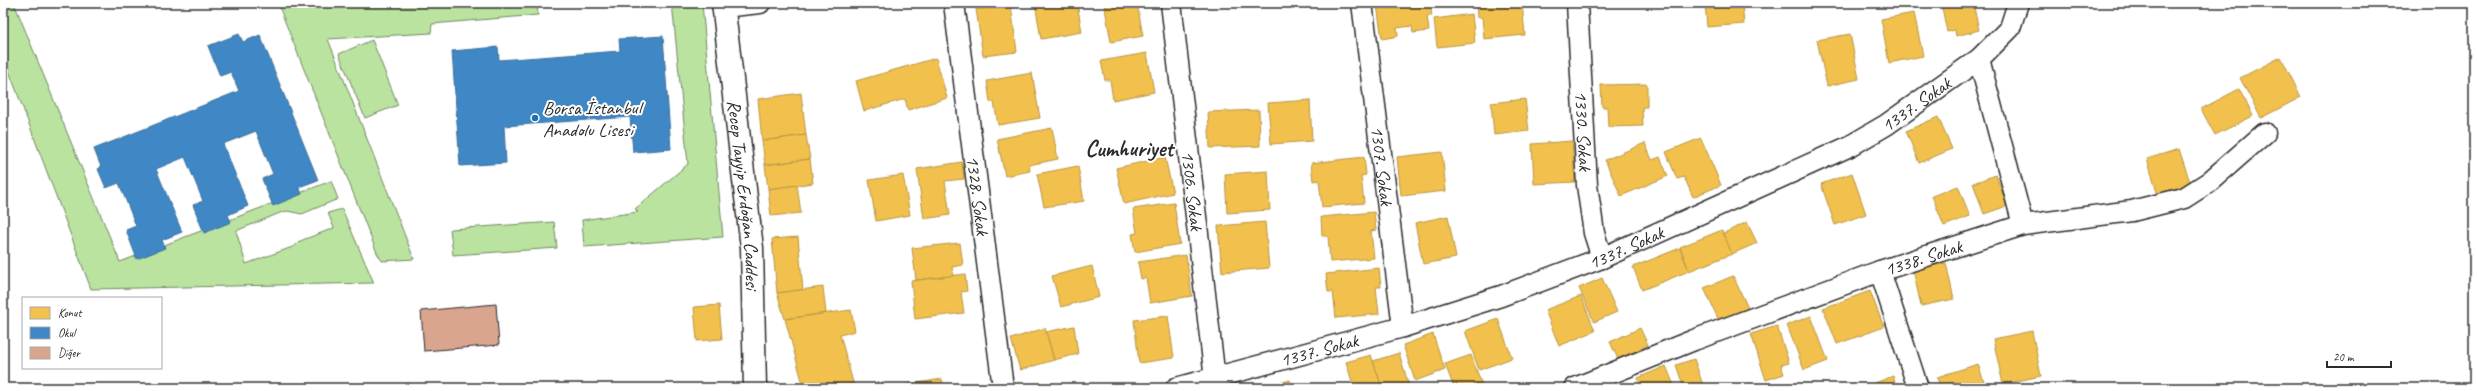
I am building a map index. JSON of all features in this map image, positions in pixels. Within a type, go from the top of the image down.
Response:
[{"type":"street","points":[[723,5],[760,3]]},
{"type":"street","name":"1328. Sokak","points":[[954,3],[1003,388]]},
{"type":"street","name":"1306. Sokak","points":[[1171,3],[1191,160],[1215,379]]},
{"type":"street","name":"1307. Sokak","points":[[1362,3],[1403,328]]},
{"type":"street","name":"1330. Sokak","points":[[1578,3],[1587,185],[1594,233],[1602,258]]},
{"type":"street","name":"1337. Sokak","points":[[1176,388],[1215,379],[1403,328],[1501,296],[1602,258],[1850,146],[1886,125],[1979,58],[2010,28],[2018,3]]},
{"type":"street","name":"Recep Tayyip Erdoğan Caddesi","points":[[723,5],[752,248],[755,388]]},
{"type":"street","points":[[1979,58],[2023,225]]},
{"type":"street","name":"1338. Sokak","points":[[1575,388],[1694,340],[1880,271],[2023,225],[2132,211],[2184,198],[2210,182],[2265,133]]},
{"type":"street","points":[[1880,271],[1918,388]]},
{"type":"street","points":[[754,358],[768,388]]},
{"type":"green space","points":[[3,3],[14,3],[120,262],[331,181],[338,199],[302,214],[287,211],[280,213],[236,231],[246,264],[295,246],[300,241],[334,228],[328,213],[342,209],[374,283],[91,289],[3,55]]},
{"type":"green space","points":[[275,3],[537,3],[538,15],[432,24],[431,33],[328,39],[414,259],[382,261],[377,253],[280,9]]},
{"type":"green space","points":[[672,3],[702,3],[723,237],[584,247],[582,220],[638,212],[635,209],[688,164]]},
{"type":"green space","points":[[372,40],[398,105],[365,118],[339,54]]},
{"type":"green space","points":[[554,222],[557,248],[453,255],[450,229]]},
{"type":"building: Konut","points":[[1035,3],[1077,3],[1082,32],[1041,39]]},
{"type":"building: Konut","points":[[1104,3],[1137,3],[1143,36],[1111,42]]},
{"type":"building: Konut","points":[[1388,3],[1430,3],[1432,16],[1427,16],[1429,31],[1413,33],[1412,26],[1397,28],[1398,36],[1382,39],[1377,5]]},
{"type":"building: Konut","points":[[1476,3],[1522,3],[1525,35],[1484,39],[1482,17],[1477,18]]},
{"type":"building: Konut","points":[[1705,3],[1742,3],[1744,24],[1707,27]]},
{"type":"building: Konut","points":[[1941,3],[1973,3],[1979,30],[1956,36],[1955,30],[1947,32]]},
{"type":"building: Konut","points":[[1011,5],[1017,52],[983,56],[976,9]]},
{"type":"building: Konut","points":[[1914,13],[1923,56],[1889,63],[1881,19]]},
{"type":"building: Konut","points":[[1472,14],[1475,43],[1437,47],[1434,19]]},
{"type":"building: Konut","points":[[1850,34],[1859,79],[1827,86],[1817,40]]},
{"type":"building: Konut","points":[[1147,53],[1154,92],[1113,100],[1110,80],[1105,80],[1101,61]]},
{"type":"building: Konut","points":[[2281,57],[2301,97],[2261,118],[2240,78]]},
{"type":"building: Konut","points":[[936,58],[947,98],[908,110],[905,99],[864,111],[856,81]]},
{"type":"building: Konut","points":[[1032,73],[1040,118],[998,125],[994,102],[990,102],[987,81]]},
{"type":"building: Konut","points":[[1647,84],[1647,107],[1642,107],[1643,126],[1608,127],[1607,107],[1602,107],[1601,85]]},
{"type":"building: Konut","points":[[2239,89],[2253,116],[2215,135],[2201,109]]},
{"type":"building: Konut","points":[[801,93],[806,135],[762,141],[758,99]]},
{"type":"building: Konut","points":[[1525,99],[1529,131],[1494,135],[1491,103]]},
{"type":"building: Konut","points":[[1310,100],[1312,141],[1271,144],[1268,103]]},
{"type":"building: Konut","points":[[1259,110],[1260,146],[1210,148],[1208,112]]},
{"type":"building: Konut","points":[[1938,117],[1952,149],[1919,163],[1906,131]]},
{"type":"building: Konut","points":[[1052,128],[1058,159],[1029,165],[1030,171],[1005,176],[997,139]]},
{"type":"building: Konut","points":[[806,135],[810,159],[765,165],[762,141]]},
{"type":"building: Konut","points":[[1701,138],[1721,185],[1693,197],[1684,177],[1677,179],[1666,152]]},
{"type":"building: Konut","points":[[1572,141],[1575,182],[1534,184],[1532,144]]},
{"type":"building: Konut","points":[[1645,143],[1652,160],[1660,157],[1668,176],[1621,196],[1605,160]]},
{"type":"building: Konut","points":[[2179,149],[2192,188],[2159,199],[2147,159]]},
{"type":"building: Konut","points":[[1442,152],[1446,191],[1401,196],[1397,157]]},
{"type":"building: Konut","points":[[1165,157],[1173,193],[1124,204],[1116,168]]},
{"type":"building: Konut","points":[[1364,157],[1366,175],[1361,176],[1364,203],[1322,207],[1319,180],[1313,181],[1311,163]]},
{"type":"building: Konut","points":[[810,159],[813,183],[768,189],[765,165]]},
{"type":"building: Konut","points":[[962,162],[964,179],[945,181],[950,215],[924,219],[917,169]]},
{"type":"building: Konut","points":[[1078,166],[1084,201],[1044,207],[1037,174]]},
{"type":"building: Konut","points":[[1268,171],[1270,210],[1227,213],[1225,174]]},
{"type":"building: Konut","points":[[1852,173],[1866,214],[1835,225],[1821,184]]},
{"type":"building: Konut","points":[[903,175],[910,215],[876,221],[869,180]]},
{"type":"building: Konut","points":[[1996,175],[2007,206],[1984,214],[1973,183]]},
{"type":"building: Konut","points":[[797,185],[801,213],[771,216],[768,189]]},
{"type":"building: Konut","points":[[1958,186],[1970,216],[1944,226],[1932,196]]},
{"type":"building: Konut","points":[[1174,203],[1180,244],[1135,252],[1132,234],[1137,233],[1133,209]]},
{"type":"building: Konut","points":[[1374,212],[1376,230],[1371,231],[1374,258],[1330,262],[1328,236],[1322,236],[1321,217]]},
{"type":"building: Konut","points":[[1448,216],[1456,258],[1423,264],[1415,223]]},
{"type":"building: Konut","points":[[1265,222],[1269,268],[1222,272],[1218,226]]},
{"type":"building: Konut","points":[[1747,222],[1757,243],[1732,254],[1722,234]]},
{"type":"building: Konut","points":[[1722,230],[1732,254],[1689,271],[1680,247]]},
{"type":"building: Konut","points":[[798,237],[803,290],[777,293],[772,239]]},
{"type":"building: Konut","points":[[960,243],[963,265],[952,267],[953,276],[916,280],[912,248]]},
{"type":"building: Konut","points":[[1680,248],[1689,271],[1642,290],[1633,267]]},
{"type":"building: Konut","points":[[1186,255],[1192,296],[1150,303],[1146,278],[1141,279],[1138,262]]},
{"type":"building: Konut","points":[[1946,263],[1954,299],[1921,306],[1913,270]]},
{"type":"building: Konut","points":[[1092,266],[1099,297],[1061,307],[1052,276]]},
{"type":"building: Konut","points":[[1379,268],[1381,287],[1376,287],[1379,314],[1336,318],[1333,292],[1328,292],[1326,274]]},
{"type":"building: Konut","points":[[965,274],[967,291],[961,292],[964,313],[915,319],[911,281]]},
{"type":"building: Konut","points":[[1733,276],[1748,308],[1719,321],[1704,288]]},
{"type":"building: Konut","points":[[1602,278],[1617,312],[1594,322],[1579,288]]},
{"type":"building: Konut","points":[[823,287],[826,313],[785,319],[777,293]]},
{"type":"building: Konut","points":[[1870,291],[1884,327],[1837,344],[1823,308]]},
{"type":"building: Konut","points":[[1581,296],[1595,331],[1559,346],[1545,310]]},
{"type":"building: Konut","points":[[719,305],[722,339],[697,341],[694,307]]},
{"type":"building: Konut","points":[[851,310],[855,331],[840,335],[854,386],[804,388],[785,319]]},
{"type":"building: Konut","points":[[1168,316],[1174,358],[1139,363],[1134,320]]},
{"type":"building: Konut","points":[[1811,316],[1828,361],[1804,370],[1787,325]]},
{"type":"building: Konut","points":[[1498,319],[1512,358],[1479,370],[1465,331]]},
{"type":"building: Konut","points":[[1074,326],[1078,354],[1054,360],[1046,332]]},
{"type":"building: Konut","points":[[1777,326],[1789,363],[1781,365],[1784,374],[1766,380],[1751,334]]},
{"type":"building: Konut","points":[[1045,328],[1054,360],[1020,370],[1011,339]]},
{"type":"building: Konut","points":[[1640,328],[1648,345],[1618,359],[1610,342]]},
{"type":"building: Konut","points":[[2032,331],[2041,376],[2003,384],[1993,339]]},
{"type":"building: Konut","points":[[1433,334],[1445,370],[1415,381],[1403,345]]},
{"type":"building: Konut","points":[[1399,353],[1409,386],[1382,388],[1373,361]]},
{"type":"building: Konut","points":[[1371,355],[1382,388],[1354,388],[1346,362]]},
{"type":"building: Konut","points":[[1471,355],[1483,388],[1454,388],[1445,364]]},
{"type":"building: Konut","points":[[1694,359],[1704,388],[1684,388],[1676,365]]},
{"type":"building: Konut","points":[[1978,364],[1986,388],[1940,388],[1937,377]]},
{"type":"building: Konut","points":[[1666,366],[1675,388],[1642,388],[1638,378]]},
{"type":"building: Konut","points":[[1893,376],[1897,388],[1868,388],[1867,386]]},
{"type":"building: Konut","points":[[942,379],[944,388],[899,388],[899,386]]},
{"type":"building: Konut","points":[[1290,380],[1292,388],[1263,388]]},
{"type":"building: Okul","points":[[239,34],[243,42],[260,35],[318,180],[299,187],[302,194],[273,206],[262,179],[273,174],[256,131],[223,144],[248,206],[228,215],[231,222],[204,233],[193,205],[203,201],[185,157],[156,169],[182,232],[162,240],[165,248],[137,259],[126,230],[136,226],[119,183],[106,188],[98,169],[101,167],[94,149],[239,91],[231,72],[220,76],[208,46]]},
{"type":"building: Okul","points":[[663,36],[671,149],[633,152],[630,117],[504,126],[506,163],[460,166],[452,51],[498,47],[499,60],[620,51],[619,39]]},
{"type":"building: Diğer","points":[[496,304],[499,345],[424,351],[421,311]]},
{"type":"place","name":"Borsa İstanbul Anadolu Lisesi","points":[[535,118]]},
{"type":"district","name":"Cumhuriyet","points":[[1129,148]]}]
